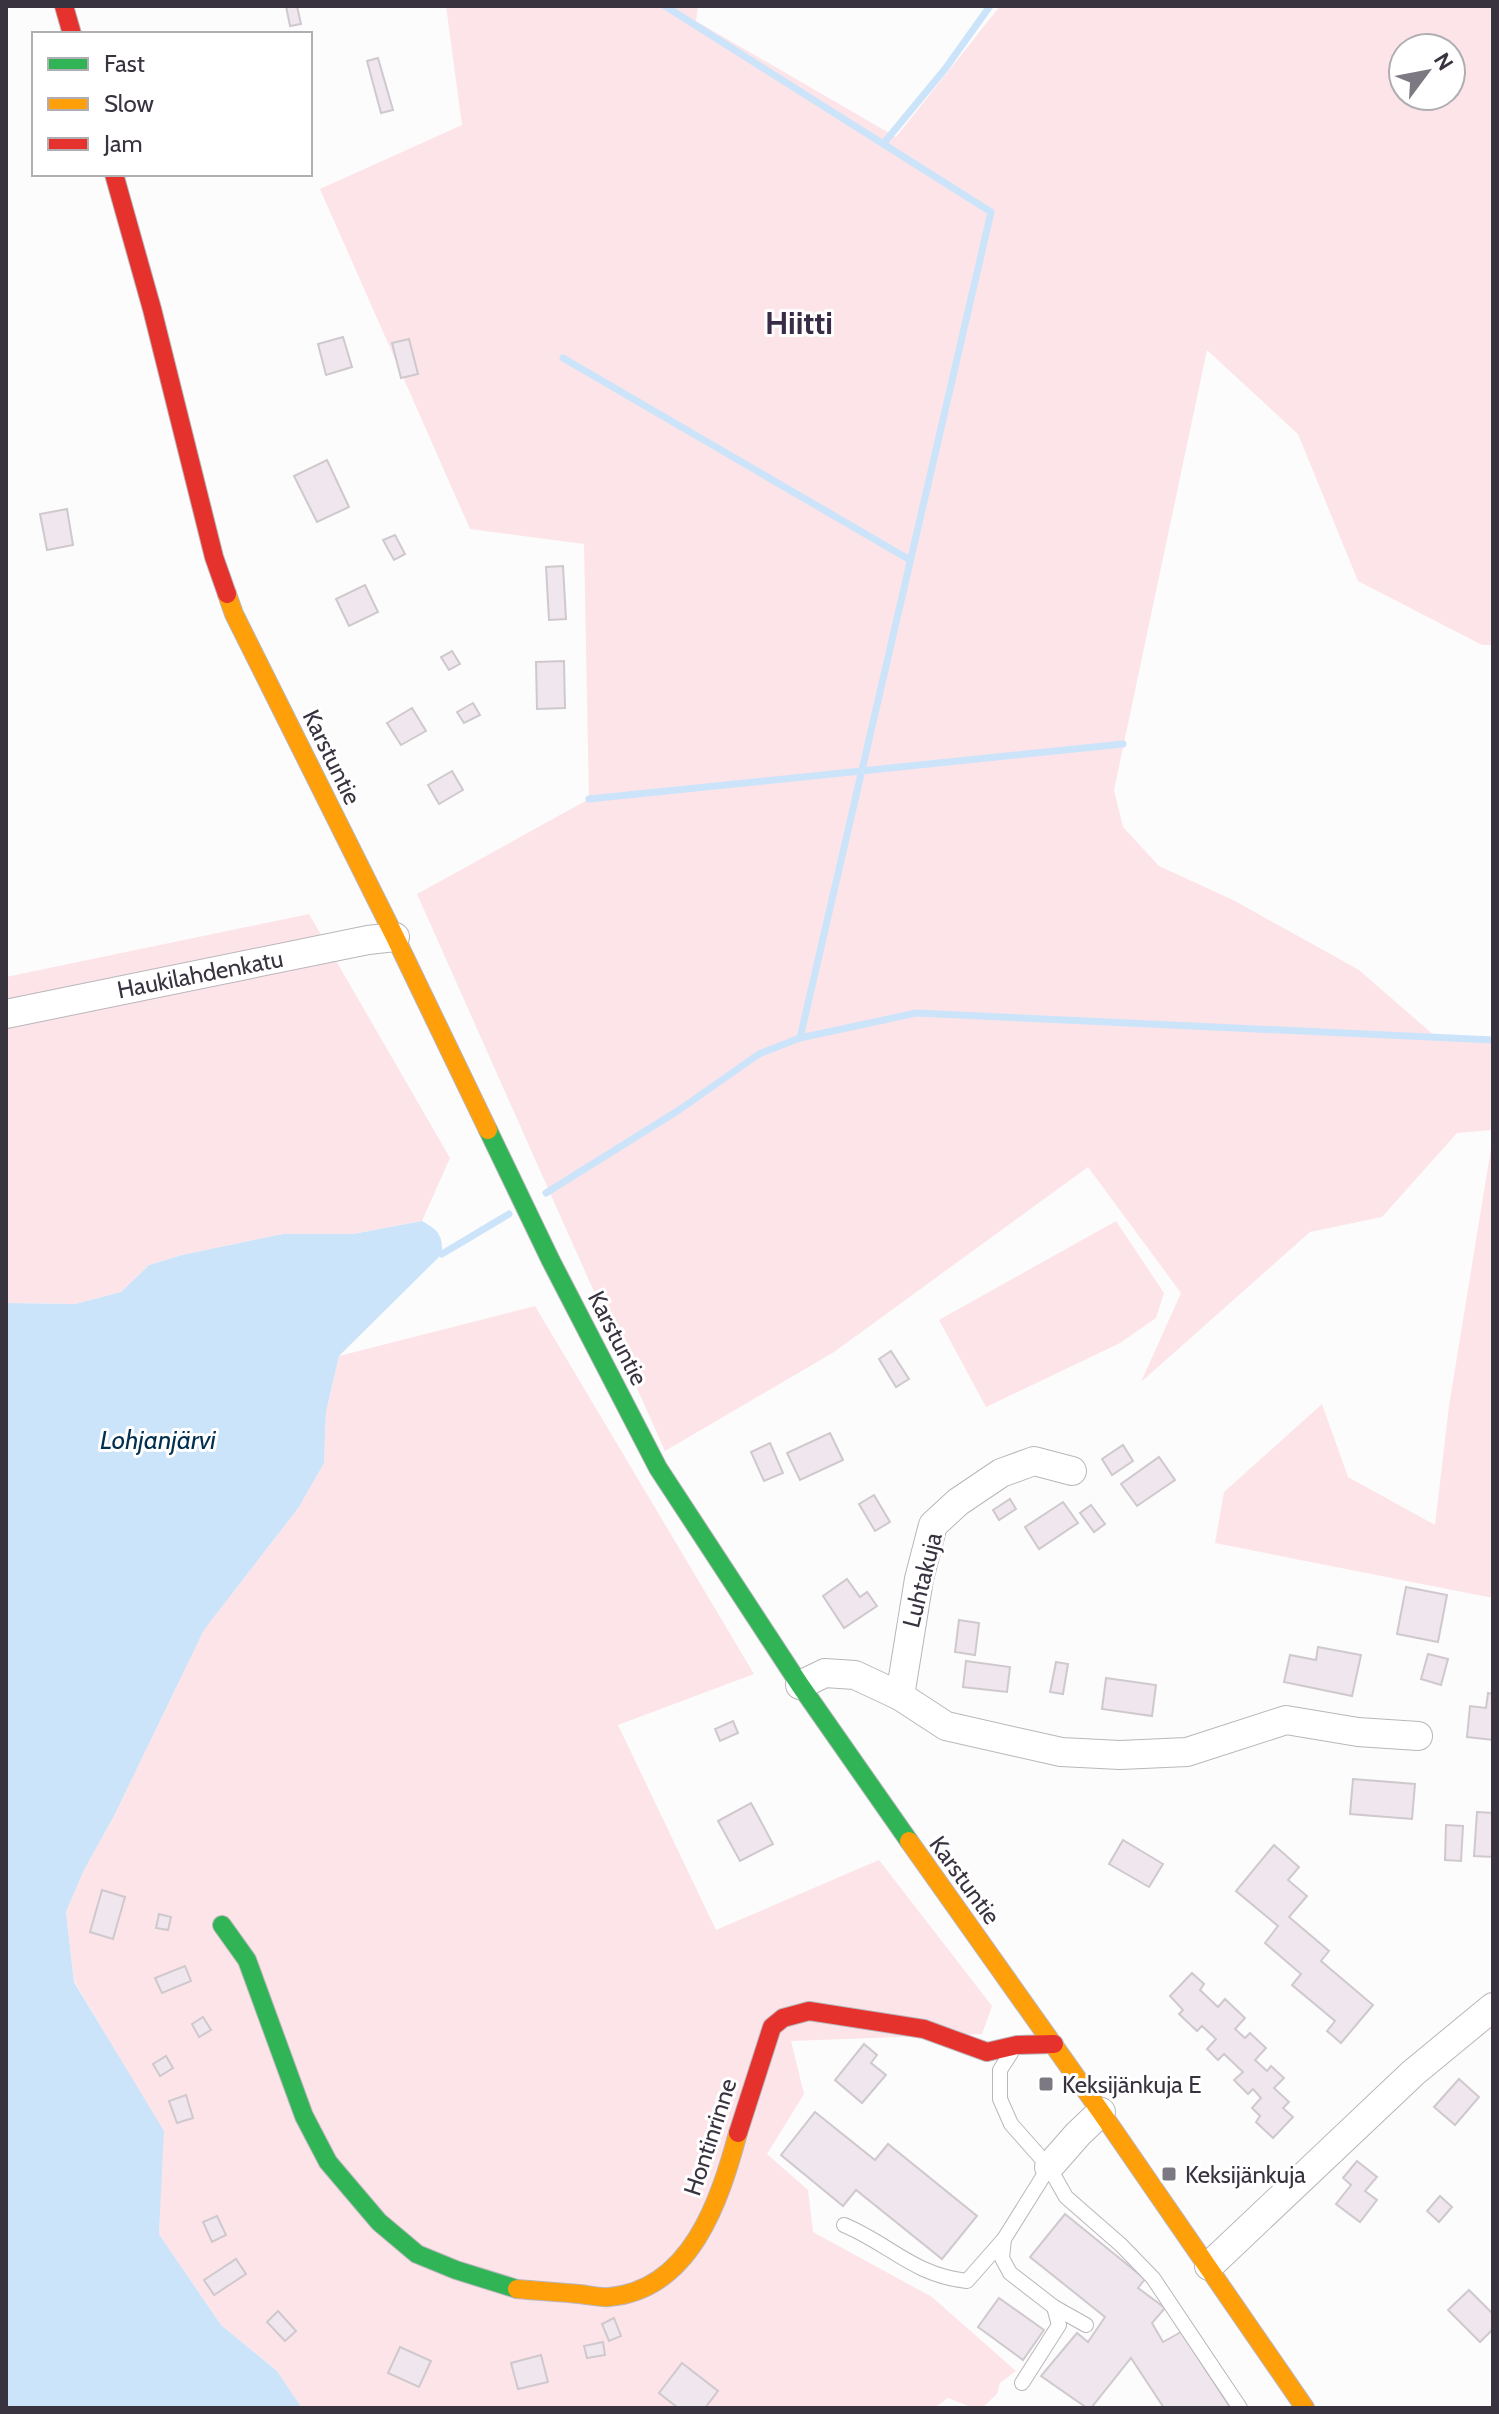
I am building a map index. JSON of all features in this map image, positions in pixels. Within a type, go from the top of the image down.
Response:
[{"type":"street","points":[[64,6],[71,32]]},
{"type":"street","name":"Karstuntie","points":[[115,176],[152,309],[214,557],[234,614],[545,1247],[658,1468],[800,1685],[1054,2044],[1305,2408]]},
{"type":"street","name":"Haukilahdenkatu","points":[[6,1014],[395,937]]},
{"type":"street","name":"Luhtakuja","points":[[900,1696],[919,1579],[933,1525],[958,1502],[1001,1473],[1034,1461],[1072,1471]]},
{"type":"street","points":[[800,1685],[825,1673],[855,1675],[900,1696],[946,1726],[1061,1752],[1120,1755],[1187,1752],[1286,1720],[1358,1732],[1418,1736]]},
{"type":"street","name":"Hontinrinne","points":[[222,1925],[247,1960],[304,2116],[328,2162],[379,2222],[417,2254],[509,2288],[609,2297],[644,2289],[676,2266],[704,2229],[724,2184],[772,2027],[783,2018],[809,2011],[924,2029],[987,2052],[1017,2045],[1054,2044]]},
{"type":"street","points":[[1209,2266],[1413,2073],[1493,2007]]},
{"type":"street","points":[[1049,2167],[1101,2112]]},
{"type":"lane","points":[[1017,2045],[1000,2070],[1000,2099],[1011,2124],[1049,2167],[1066,2197],[1153,2278],[1240,2408]]},
{"type":"lane","points":[[844,2225],[862,2233],[909,2264],[946,2279],[967,2281],[1004,2239],[1049,2167]]},
{"type":"lane","points":[[1004,2239],[1002,2258],[1010,2273],[1054,2307],[1086,2325]]},
{"type":"lane","points":[[1022,2383],[1059,2325],[1054,2307]]},
{"type":"shaded area","points":[[446,6],[698,6],[696,21],[896,137],[1000,6],[1493,6],[1493,645],[1482,645],[1358,581],[1298,434],[1207,350],[1114,790],[1123,827],[1159,866],[1233,900],[1359,970],[1436,1037],[1493,1040],[1493,1130],[1457,1133],[1382,1217],[1310,1232],[1141,1382],[1181,1293],[1088,1167],[834,1352],[665,1451],[417,894],[589,799],[584,544],[470,529],[320,189],[462,125]]},
{"type":"shaded area","points":[[309,914],[450,1158],[422,1221],[353,1234],[283,1234],[182,1255],[149,1265],[121,1292],[75,1304],[6,1303],[6,977]]},
{"type":"shaded area","points":[[1493,1136],[1493,1598],[1215,1543],[1224,1492],[1322,1404],[1348,1477],[1435,1525],[1449,1406]]},
{"type":"shaded area","points":[[1116,1221],[1164,1293],[1156,1318],[1120,1343],[986,1407],[939,1320]]},
{"type":"shaded area","points":[[535,1306],[754,1674],[618,1725],[716,1930],[879,1860],[992,2006],[982,2034],[791,2041],[804,2094],[767,2154],[808,2190],[813,2232],[932,2297],[1016,2371],[1000,2383],[997,2394],[982,2408],[948,2398],[934,2408],[302,2408],[277,2371],[221,2325],[159,2234],[163,2131],[74,1981],[66,1912],[204,1630],[299,1507],[324,1463],[326,1412],[339,1356]]},
{"type":"water","name":"Lohjanjärvi","points":[[422,1221],[438,1234],[442,1254],[339,1356],[326,1412],[324,1463],[299,1507],[204,1630],[66,1912],[74,1982],[164,2131],[159,2234],[221,2325],[277,2371],[302,2408],[6,2408],[6,1303],[75,1304],[121,1292],[149,1265],[182,1255],[283,1234],[353,1234]]},
{"type":"building","points":[[286,6],[297,6],[301,24],[290,26]]},
{"type":"building","points":[[378,58],[393,110],[381,113],[367,61]]},
{"type":"building","points":[[343,337],[352,367],[326,375],[318,344]]},
{"type":"building","points":[[409,339],[418,374],[401,378],[392,343]]},
{"type":"building","points":[[327,460],[349,507],[317,522],[294,476]]},
{"type":"building","points":[[67,509],[73,545],[47,550],[40,514]]},
{"type":"building","points":[[395,535],[405,554],[394,560],[383,540]]},
{"type":"building","points":[[563,566],[566,619],[549,620],[546,567]]},
{"type":"building","points":[[365,585],[378,612],[349,626],[336,599]]},
{"type":"building","points":[[452,651],[460,664],[449,670],[441,657]]},
{"type":"building","points":[[564,661],[565,708],[537,709],[536,662]]},
{"type":"building","points":[[473,703],[480,715],[464,723],[457,712]]},
{"type":"building","points":[[412,708],[426,731],[401,745],[387,723]]},
{"type":"building","points":[[452,771],[463,790],[439,804],[428,785]]},
{"type":"building","points":[[891,1351],[909,1379],[896,1387],[879,1359]]},
{"type":"building","points":[[830,1433],[843,1460],[800,1480],[787,1453]]},
{"type":"building","points":[[770,1443],[783,1473],[764,1481],[751,1452]]},
{"type":"building","points":[[1123,1445],[1133,1461],[1112,1475],[1102,1459]]},
{"type":"building","points":[[1159,1457],[1175,1480],[1137,1506],[1121,1484]]},
{"type":"building","points":[[874,1495],[890,1522],[875,1531],[859,1504]]},
{"type":"building","points":[[1010,1499],[1016,1509],[999,1520],[993,1510]]},
{"type":"building","points":[[1063,1502],[1078,1523],[1039,1549],[1025,1527]]},
{"type":"building","points":[[1091,1505],[1105,1524],[1094,1532],[1080,1513]]},
{"type":"building","points":[[847,1579],[860,1597],[867,1592],[877,1606],[844,1628],[823,1596]]},
{"type":"building","points":[[1406,1587],[1447,1595],[1438,1642],[1397,1634]]},
{"type":"building","points":[[959,1620],[979,1623],[975,1655],[955,1652]]},
{"type":"building","points":[[1318,1647],[1361,1655],[1352,1696],[1284,1682],[1290,1655],[1316,1660]]},
{"type":"building","points":[[1428,1654],[1448,1659],[1441,1685],[1421,1679]]},
{"type":"building","points":[[966,1661],[1010,1667],[1007,1692],[963,1687]]},
{"type":"building","points":[[1056,1662],[1068,1664],[1063,1694],[1050,1692]]},
{"type":"building","points":[[1106,1678],[1156,1685],[1152,1716],[1102,1709]]},
{"type":"building","points":[[1488,1693],[1493,1694],[1493,1740],[1467,1737],[1470,1706],[1486,1708]]},
{"type":"building","points":[[733,1721],[738,1733],[720,1741],[715,1729]]},
{"type":"building","points":[[1353,1779],[1415,1784],[1412,1819],[1350,1814]]},
{"type":"building","points":[[751,1803],[773,1844],[740,1861],[718,1821]]},
{"type":"building","points":[[1477,1812],[1493,1813],[1493,1857],[1474,1856]]},
{"type":"building","points":[[1446,1825],[1463,1826],[1461,1861],[1445,1860]]},
{"type":"building","points":[[1123,1840],[1163,1864],[1149,1887],[1109,1864]]},
{"type":"building","points":[[1274,1845],[1299,1867],[1288,1880],[1307,1896],[1289,1917],[1329,1951],[1321,1961],[1373,2005],[1341,2043],[1327,2031],[1335,2021],[1292,1985],[1301,1974],[1265,1943],[1278,1926],[1236,1891]]},
{"type":"building","points":[[102,1890],[125,1897],[113,1939],[90,1932]]},
{"type":"building","points":[[159,1914],[171,1917],[168,1930],[156,1928]]},
{"type":"building","points":[[185,1966],[191,1981],[162,1993],[155,1978]]},
{"type":"building","points":[[1192,1973],[1204,1984],[1200,1990],[1218,2007],[1225,1999],[1245,2018],[1235,2029],[1245,2038],[1250,2033],[1266,2048],[1255,2060],[1267,2071],[1271,2066],[1284,2078],[1274,2088],[1289,2102],[1283,2108],[1293,2117],[1273,2138],[1256,2122],[1260,2116],[1252,2108],[1261,2098],[1253,2089],[1248,2094],[1234,2080],[1243,2072],[1224,2054],[1218,2060],[1207,2049],[1216,2039],[1202,2026],[1197,2031],[1179,2014],[1183,2010],[1170,1996]]},
{"type":"building","points":[[203,2017],[211,2030],[199,2037],[192,2024]]},
{"type":"building","points":[[864,2044],[877,2055],[871,2063],[886,2075],[862,2103],[835,2080]]},
{"type":"building","points":[[166,2056],[173,2068],[160,2076],[153,2064]]},
{"type":"building","points":[[1459,2079],[1479,2097],[1455,2125],[1434,2107]]},
{"type":"building","points":[[186,2095],[193,2118],[177,2123],[169,2101]]},
{"type":"building","points":[[815,2112],[875,2160],[888,2144],[977,2216],[942,2259],[856,2190],[843,2206],[781,2155]]},
{"type":"building","points":[[1357,2161],[1377,2177],[1365,2191],[1377,2200],[1360,2222],[1336,2204],[1351,2185],[1343,2178]]},
{"type":"building","points":[[1440,2196],[1452,2207],[1439,2222],[1427,2211]]},
{"type":"building","points":[[1065,2214],[1145,2279],[1138,2288],[1165,2308],[1152,2323],[1163,2342],[1181,2332],[1230,2407],[1164,2408],[1131,2358],[1091,2408],[1041,2376],[1077,2333],[1088,2342],[1105,2317],[1030,2257]]},
{"type":"building","points":[[217,2216],[226,2235],[212,2242],[203,2222]]},
{"type":"building","points":[[236,2259],[246,2274],[214,2295],[204,2280]]},
{"type":"building","points":[[1469,2290],[1493,2314],[1493,2329],[1480,2342],[1448,2310]]},
{"type":"building","points":[[999,2298],[1044,2330],[1023,2360],[978,2327]]},
{"type":"building","points":[[278,2311],[296,2331],[285,2341],[267,2322]]},
{"type":"building","points":[[614,2318],[621,2336],[609,2341],[602,2324]]},
{"type":"building","points":[[603,2342],[605,2355],[587,2358],[584,2346]]},
{"type":"building","points":[[400,2347],[431,2361],[419,2387],[388,2373]]},
{"type":"building","points":[[541,2355],[548,2382],[518,2389],[511,2363]]},
{"type":"building","points":[[682,2363],[718,2391],[705,2408],[678,2408],[659,2393]]},
{"type":"waterway","points":[[665,6],[991,212],[800,1038]]},
{"type":"waterway","points":[[883,144],[945,69],[990,6]]},
{"type":"waterway","points":[[563,358],[910,560]]},
{"type":"waterway","points":[[589,799],[1123,744]]},
{"type":"waterway","points":[[546,1193],[679,1110],[759,1054],[800,1038],[916,1013],[1493,1040]]},
{"type":"waterway","points":[[442,1254],[509,1214]]},
{"type":"traffic: fast","points":[[488,1130],[551,1261],[658,1468],[800,1685],[909,1841]]},
{"type":"traffic: fast","points":[[222,1925],[247,1960],[304,2116],[328,2162],[379,2222],[417,2254],[517,2289]]},
{"type":"traffic: slow","points":[[227,594],[234,614],[488,1130]]},
{"type":"traffic: slow","points":[[909,1841],[1305,2408]]},
{"type":"traffic: slow","points":[[517,2289],[609,2297],[637,2291],[661,2278],[681,2260],[698,2238],[722,2186],[738,2133]]},
{"type":"traffic: jam","points":[[64,6],[71,32]]},
{"type":"traffic: jam","points":[[115,176],[152,309],[214,557],[227,594]]},
{"type":"traffic: jam","points":[[738,2133],[772,2027],[783,2018],[809,2011],[924,2029],[987,2052],[1017,2045],[1054,2044]]},
{"type":"place","name":"Keksijänkuja E","points":[[1046,2084]]},
{"type":"place","name":"Keksijänkuja","points":[[1169,2174]]},
{"type":"district","name":"Hiitti","points":[[799,322]]}]
